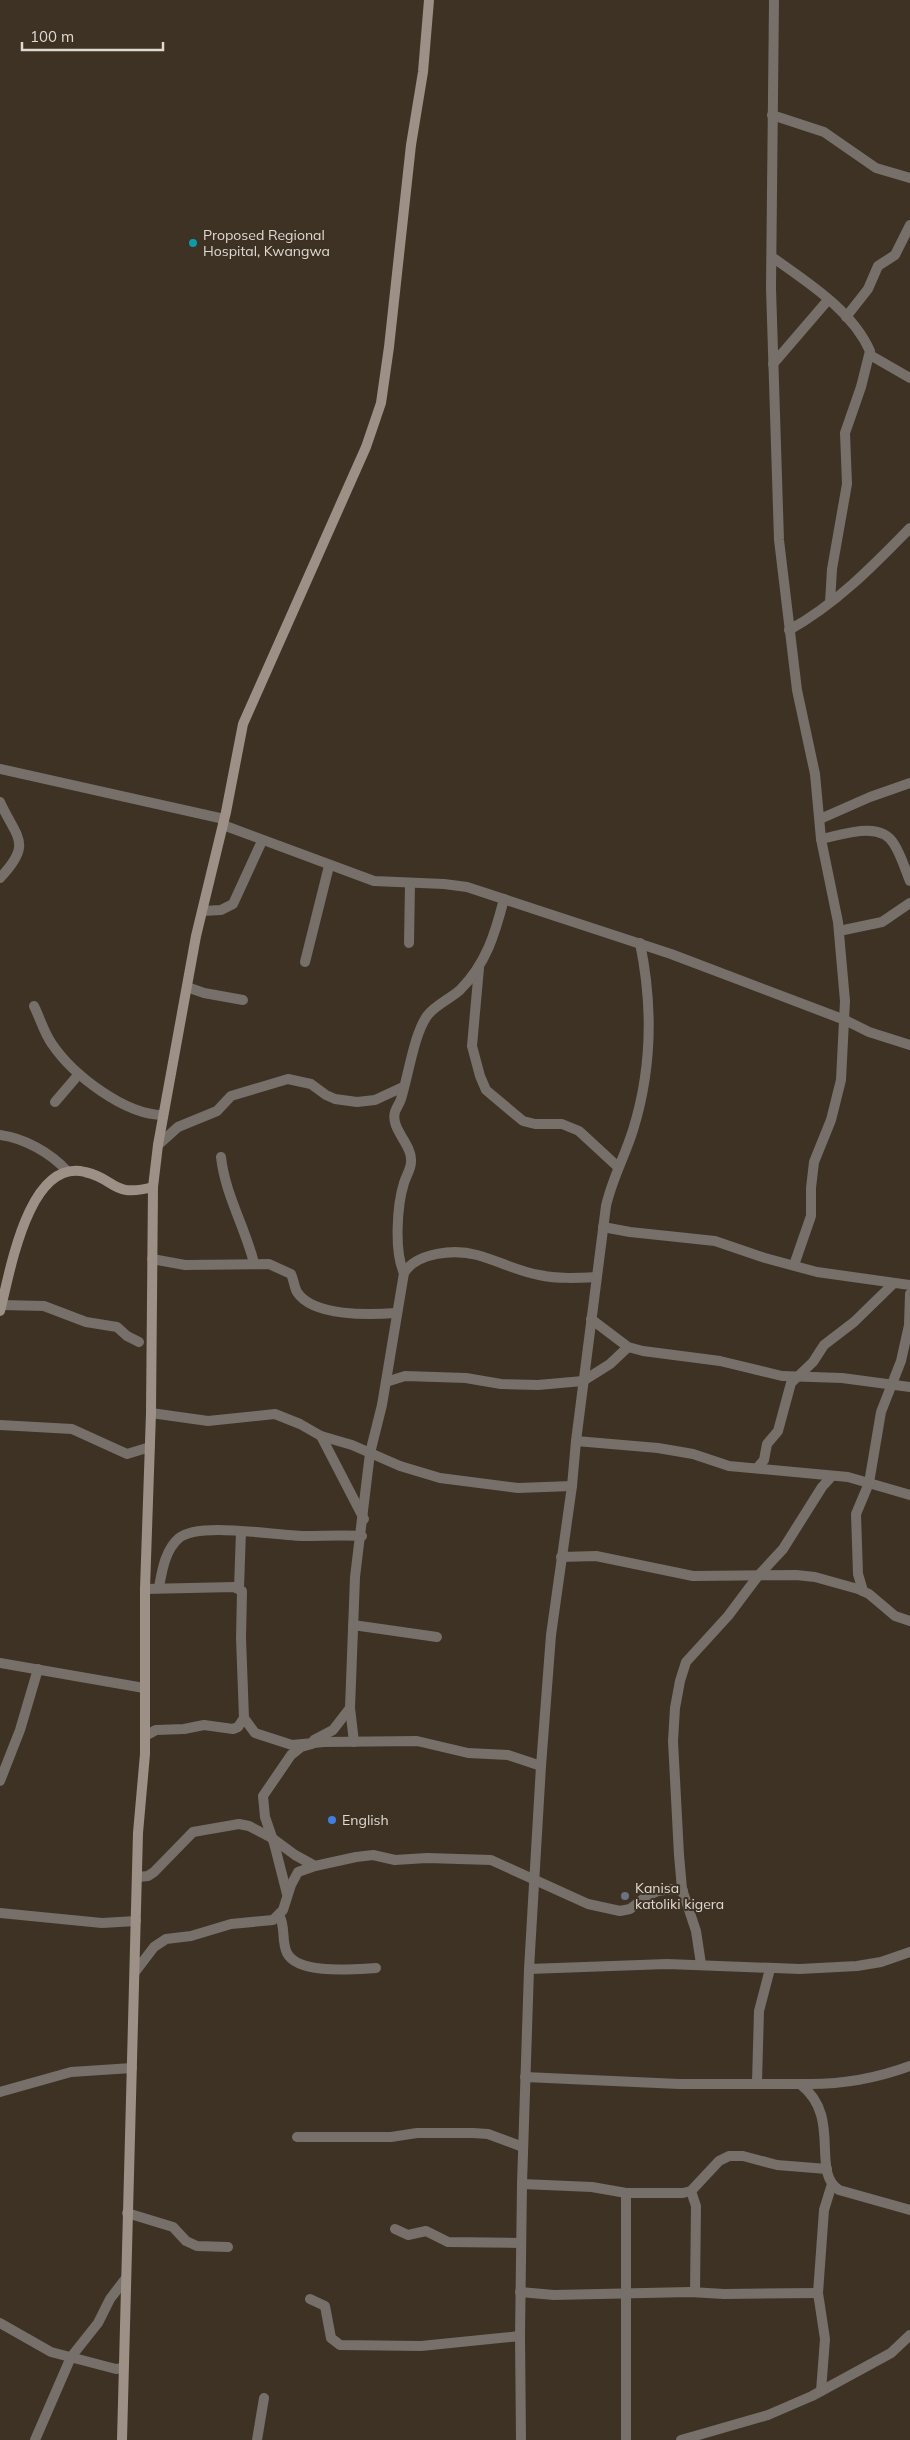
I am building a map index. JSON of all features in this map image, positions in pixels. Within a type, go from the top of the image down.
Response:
[{"type":"street","points":[[122,2440],[138,1832],[145,1736],[145,1589],[152,1413],[153,1188],[158,1146],[196,936],[204,911],[244,724],[366,447],[381,403],[397,283],[411,145],[423,72],[429,0]]},
{"type":"street","points":[[774,0],[772,257],[773,364],[779,540],[797,694],[815,774],[821,839],[839,931],[845,1020],[842,1080],[831,1120],[814,1162],[810,1188],[811,1216],[794,1265]]},
{"type":"street","points":[[772,115],[824,132],[876,168],[910,178]]},
{"type":"street","points":[[846,317],[868,289],[878,266],[895,255],[910,225]]},
{"type":"street","points":[[772,257],[828,300],[846,317],[865,340],[870,355],[845,433],[847,484],[832,569],[830,602]]},
{"type":"street","points":[[773,364],[828,300]]},
{"type":"street","points":[[870,355],[910,378]]},
{"type":"street","points":[[789,630],[805,621],[830,602],[879,560],[910,528]]},
{"type":"street","points":[[0,769],[224,822],[262,840],[374,881],[456,885],[504,899],[640,943],[845,1020],[869,1032],[910,1045]]},
{"type":"street","points":[[820,818],[910,783]]},
{"type":"street","points":[[0,802],[20,839],[20,852],[15,862],[0,878]]},
{"type":"street","points":[[821,839],[862,831],[879,832],[888,836],[894,844],[910,881]]},
{"type":"street","points":[[204,911],[221,910],[233,904],[262,840]]},
{"type":"street","points":[[305,962],[329,866]]},
{"type":"street","points":[[408,943],[410,884]]},
{"type":"street","points":[[404,1273],[398,1254],[401,1203],[403,1184],[411,1161],[410,1152],[394,1116],[426,1017],[458,991],[479,968],[488,950],[504,899]]},
{"type":"street","points":[[839,931],[882,922],[910,903]]},
{"type":"street","points":[[521,2440],[520,2292],[529,1969],[551,1635],[572,1486],[583,1381],[603,1227],[610,1189],[633,1131],[641,1099],[648,1049],[650,1004],[640,943]]},
{"type":"street","points":[[479,968],[472,1046],[486,1090],[523,1121],[534,1124],[562,1124],[579,1130],[618,1167]]},
{"type":"street","points":[[187,987],[204,993],[243,1000]]},
{"type":"street","points":[[34,1006],[51,1043],[79,1074],[118,1100],[146,1113],[163,1115]]},
{"type":"street","points":[[55,1102],[79,1074]]},
{"type":"street","points":[[158,1146],[178,1127],[217,1111],[231,1096],[288,1079],[311,1084],[326,1095],[336,1099],[357,1102],[375,1100],[403,1086]]},
{"type":"street","points":[[1,1134],[55,1158],[67,1171]]},
{"type":"street","points":[[220,1157],[225,1180],[248,1238],[254,1263]]},
{"type":"street","points":[[139,1342],[127,1336],[116,1327],[86,1322],[44,1306],[1,1308],[32,1205],[45,1185],[67,1171],[88,1172],[124,1191],[153,1188]]},
{"type":"street","points":[[603,1227],[630,1232],[715,1241],[817,1272],[910,1285]]},
{"type":"street","points":[[354,1742],[350,1708],[355,1577],[362,1536],[370,1454],[386,1382],[404,1273],[410,1264],[427,1256],[464,1253],[478,1255],[512,1269],[540,1275],[576,1278],[596,1277]]},
{"type":"street","points":[[152,1259],[204,1266],[269,1264],[290,1272],[299,1294],[318,1308],[357,1313],[396,1313]]},
{"type":"street","points":[[758,1467],[764,1460],[767,1444],[778,1432],[791,1384],[813,1362],[824,1345],[854,1322],[894,1283]]},
{"type":"street","points":[[863,1591],[858,1579],[855,1521],[858,1507],[869,1483],[881,1412],[907,1338],[910,1294]]},
{"type":"street","points":[[591,1319],[628,1347],[720,1361],[766,1373],[822,1376],[910,1387]]},
{"type":"street","points":[[386,1382],[405,1376],[466,1378],[519,1385],[583,1381],[610,1364],[628,1347]]},
{"type":"street","points":[[152,1413],[208,1421],[275,1414],[300,1424],[321,1436],[346,1442],[400,1466],[440,1478],[518,1488],[572,1486]]},
{"type":"street","points":[[0,1424],[72,1429],[127,1454],[150,1447]]},
{"type":"street","points":[[321,1436],[364,1519]]},
{"type":"street","points":[[576,1441],[658,1448],[693,1454],[729,1466],[758,1467],[848,1477],[910,1495]]},
{"type":"street","points":[[701,1964],[696,1931],[683,1891],[676,1823],[673,1741],[677,1693],[686,1662],[740,1602],[758,1576],[783,1549],[822,1487],[832,1476]]},
{"type":"street","points":[[159,1587],[165,1559],[179,1538],[204,1530],[303,1536],[362,1536]]},
{"type":"street","points":[[241,1532],[239,1588],[243,1596],[241,1638],[244,1718],[255,1733],[292,1745],[312,1744]]},
{"type":"street","points":[[561,1556],[596,1556],[693,1576],[806,1575],[834,1581],[863,1591],[891,1613],[910,1620]]},
{"type":"street","points":[[145,1589],[159,1587],[239,1588]]},
{"type":"street","points":[[353,1625],[437,1637]]},
{"type":"street","points":[[0,1663],[144,1688]]},
{"type":"street","points":[[0,1780],[20,1730],[38,1670]]},
{"type":"street","points":[[312,1744],[314,1740],[333,1730],[350,1708]]},
{"type":"street","points":[[145,1736],[156,1730],[184,1729],[204,1725],[233,1729],[238,1727],[244,1718]]},
{"type":"street","points":[[287,1894],[264,1810],[265,1792],[291,1755],[301,1747],[324,1742],[417,1741],[468,1753],[508,1755],[541,1766]]},
{"type":"street","points":[[138,1877],[148,1876],[154,1872],[184,1840],[197,1830],[242,1824],[272,1838],[295,1855],[315,1866]]},
{"type":"street","points":[[134,1972],[154,1947],[166,1939],[191,1936],[222,1925],[269,1921],[279,1915],[285,1905],[295,1874],[315,1866],[370,1855],[395,1860],[467,1858],[490,1860],[588,1904],[620,1911],[630,1909],[647,1896],[658,1891],[672,1889],[683,1891]]},
{"type":"street","points":[[0,1913],[102,1923],[136,1921]]},
{"type":"street","points":[[279,1915],[286,1952],[296,1962],[326,1969],[376,1968]]},
{"type":"street","points":[[529,1969],[701,1964],[770,1969],[857,1966],[881,1962],[910,1952]]},
{"type":"street","points":[[757,2082],[759,2012],[770,1969]]},
{"type":"street","points":[[525,2077],[670,2084],[757,2082],[800,2084],[846,2082],[910,2066]]},
{"type":"street","points":[[0,2092],[71,2072],[132,2068]]},
{"type":"street","points":[[800,2084],[813,2094],[820,2107],[826,2134],[826,2169],[832,2184],[839,2190],[910,2210]]},
{"type":"street","points":[[297,2137],[391,2138],[417,2133],[473,2133],[488,2134],[523,2147]]},
{"type":"street","points":[[522,2184],[592,2186],[626,2193],[674,2194],[690,2191],[719,2160],[729,2156],[743,2156],[777,2165],[826,2169]]},
{"type":"street","points":[[821,2391],[825,2339],[818,2293],[824,2210],[832,2184]]},
{"type":"street","points":[[690,2191],[696,2206],[696,2292]]},
{"type":"street","points":[[626,2193],[626,2440]]},
{"type":"street","points":[[127,2213],[172,2228],[186,2241],[197,2246],[228,2247]]},
{"type":"street","points":[[395,2229],[408,2235],[426,2231],[454,2243],[521,2243]]},
{"type":"street","points":[[35,2440],[71,2357],[98,2323],[110,2298],[126,2278]]},
{"type":"street","points":[[520,2292],[626,2295],[696,2292],[724,2294],[818,2293]]},
{"type":"street","points":[[310,2299],[324,2306],[331,2338],[340,2345],[421,2346],[520,2336]]},
{"type":"street","points":[[0,2324],[51,2352],[116,2369],[123,2368]]},
{"type":"street","points":[[681,2440],[768,2415],[821,2391],[891,2352],[910,2335]]},
{"type":"street","points":[[257,2440],[264,2398]]},
{"type":"place","name":"Proposed Regional Hospital, Kwangwa","points":[[193,243]]},
{"type":"place","name":"English","points":[[332,1820]]},
{"type":"place","name":"Kanisa katoliki kigera","points":[[625,1896]]}]
